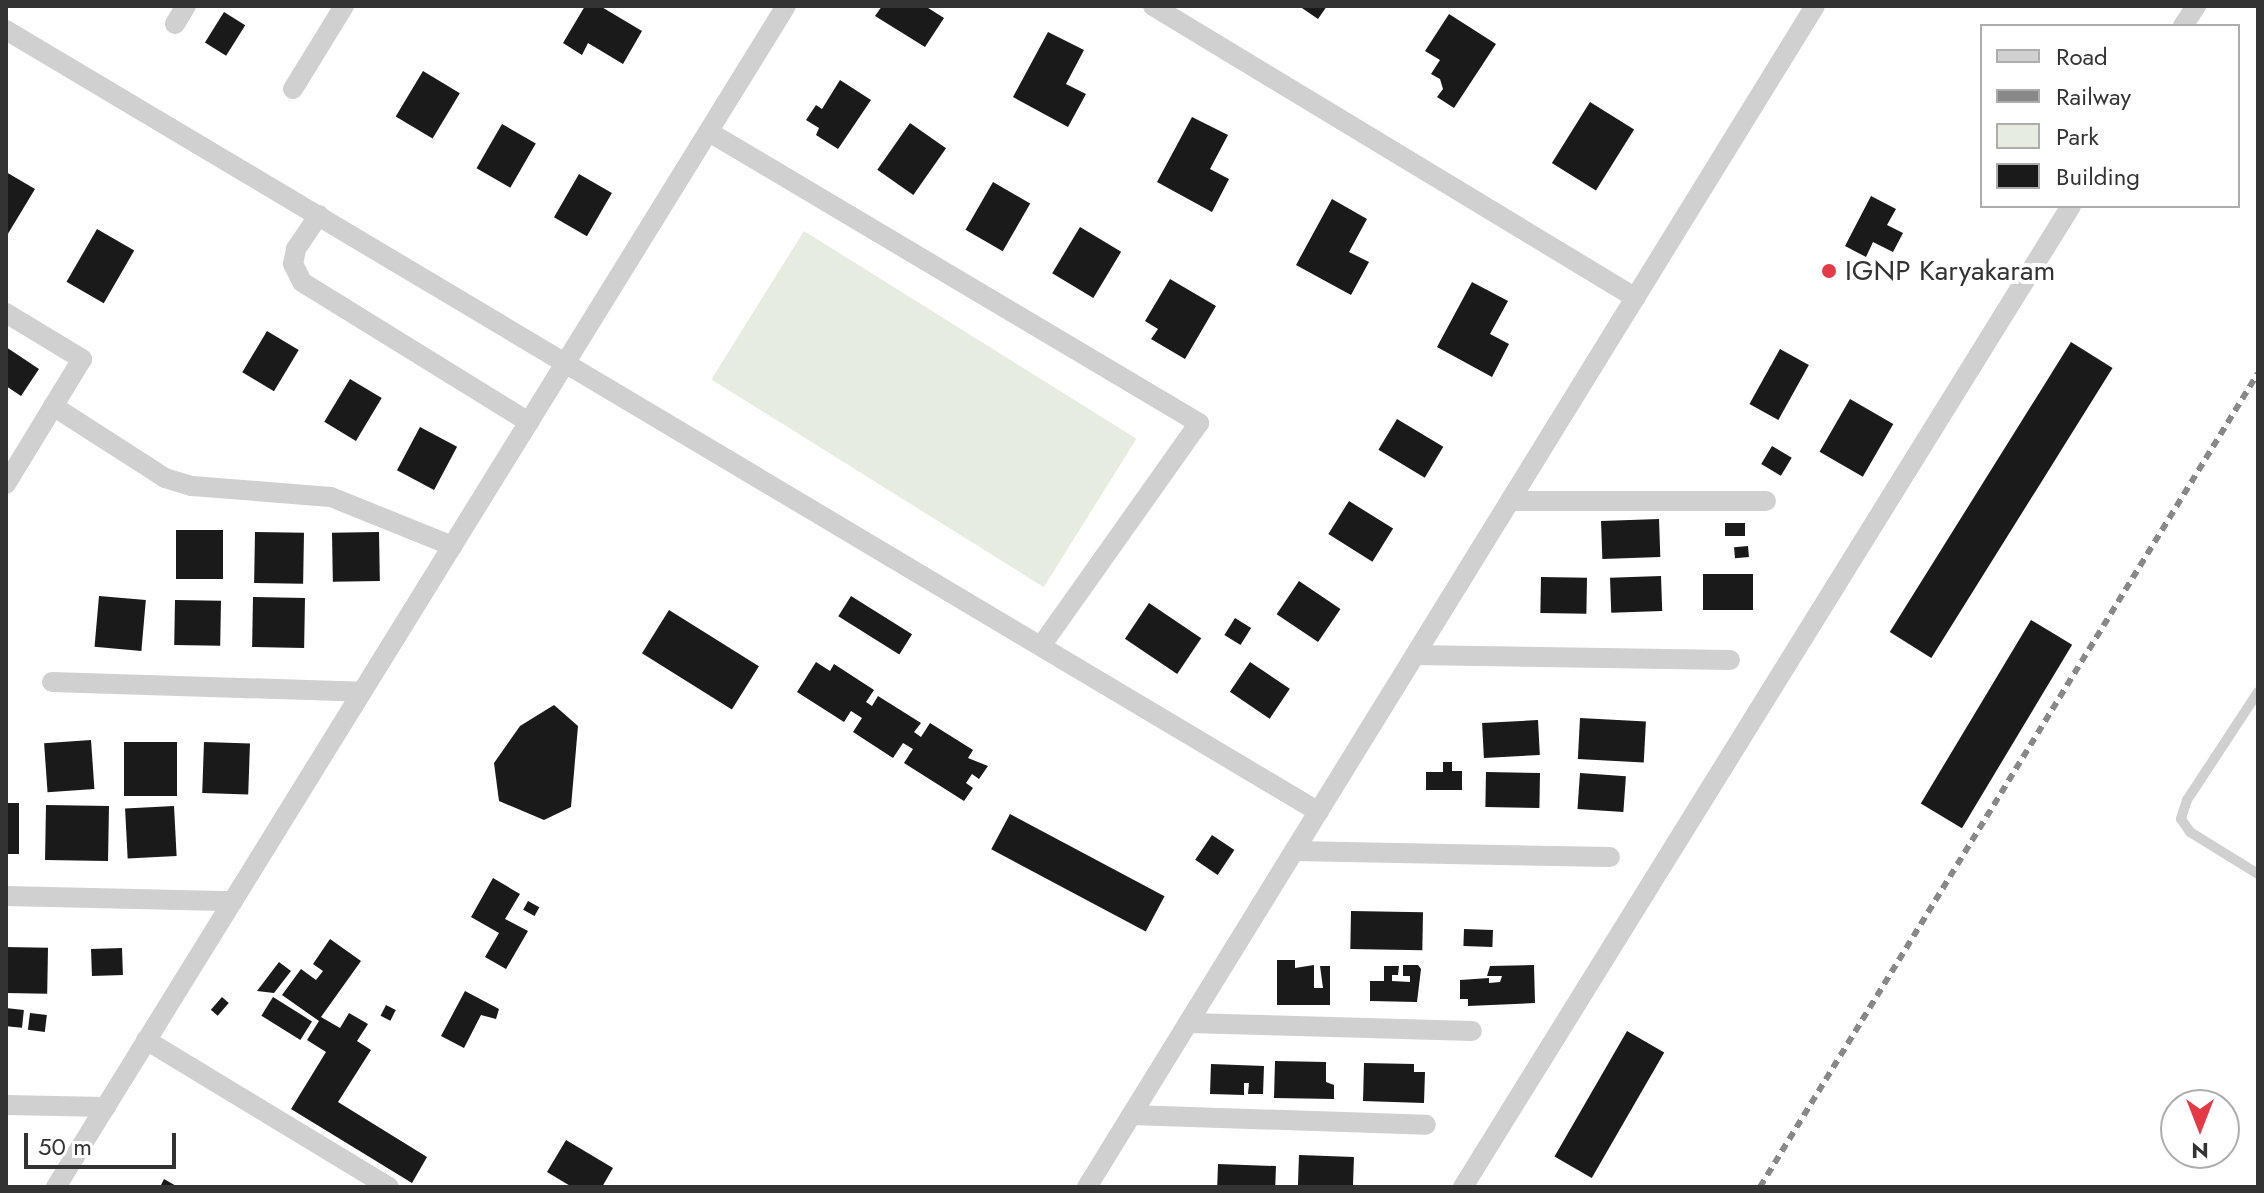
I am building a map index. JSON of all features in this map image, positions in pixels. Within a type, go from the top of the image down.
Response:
[{"type":"street","points":[[175,24],[186,6]]},
{"type":"street","points":[[293,89],[344,6]]},
{"type":"street","points":[[56,1187],[786,6]]},
{"type":"street","points":[[1153,6],[1636,298]]},
{"type":"street","points":[[1087,1187],[1815,6]]},
{"type":"street","points":[[2184,24],[2196,6]]},
{"type":"street","points":[[6,30],[1319,812]]},
{"type":"street","points":[[709,132],[1199,423],[1041,646]]},
{"type":"street","points":[[1463,1187],[2070,208]]},
{"type":"street","points":[[319,215],[296,249],[293,264],[302,282],[529,422]]},
{"type":"street","points":[[6,313],[82,359],[6,484]]},
{"type":"street","points":[[53,406],[165,478],[192,486],[331,497],[452,546]]},
{"type":"street","points":[[1510,501],[1766,501]]},
{"type":"street","points":[[1415,655],[1730,660]]},
{"type":"street","points":[[52,682],[362,692]]},
{"type":"street","points":[[1294,851],[1610,857]]},
{"type":"street","points":[[6,896],[233,901]]},
{"type":"street","points":[[1188,1023],[1472,1031]]},
{"type":"street","points":[[146,1040],[389,1187]]},
{"type":"street","points":[[6,1105],[106,1107]]},
{"type":"street","points":[[1131,1115],[1426,1125]]},
{"type":"lane","points":[[2258,692],[2187,800],[2181,819],[2190,832],[2258,874]]},
{"type":"green space","points":[[804,231],[1136,439],[1044,587],[711,379]]},
{"type":"building","points":[[585,6],[600,6],[642,31],[623,64],[588,43],[582,55],[563,43]]},
{"type":"building","points":[[882,6],[925,6],[944,18],[925,47],[875,16]]},
{"type":"building","points":[[1299,6],[1327,6],[1318,19]]},
{"type":"building","points":[[224,12],[245,25],[226,56],[205,43]]},
{"type":"building","points":[[1449,14],[1496,44],[1454,108],[1437,97],[1443,89],[1440,79],[1431,74],[1440,60],[1425,51]]},
{"type":"building","points":[[1048,32],[1084,50],[1066,84],[1086,94],[1068,127],[1013,97]]},
{"type":"building","points":[[423,71],[460,93],[433,139],[396,116]]},
{"type":"building","points":[[840,80],[871,100],[838,149],[816,135],[819,128],[806,120],[816,105],[822,109]]},
{"type":"building","points":[[1590,102],[1634,130],[1596,191],[1552,163]]},
{"type":"building","points":[[1192,117],[1228,135],[1210,169],[1229,179],[1212,212],[1157,182]]},
{"type":"building","points":[[910,123],[946,148],[913,195],[877,170]]},
{"type":"building","points":[[502,124],[536,143],[510,188],[476,168]]},
{"type":"building","points":[[6,172],[35,189],[6,237]]},
{"type":"building","points":[[579,174],[612,193],[587,236],[554,217]]},
{"type":"building","points":[[993,182],[1030,204],[1003,251],[966,230]]},
{"type":"building","points":[[1871,196],[1896,209],[1887,225],[1903,233],[1893,252],[1873,242],[1866,257],[1845,246]]},
{"type":"building","points":[[1332,199],[1367,219],[1349,252],[1369,262],[1351,295],[1296,265]]},
{"type":"building","points":[[1080,227],[1121,252],[1093,298],[1052,273]]},
{"type":"building","points":[[97,229],[134,250],[104,303],[67,282]]},
{"type":"building","points":[[1170,279],[1216,306],[1185,359],[1151,339],[1158,329],[1145,321]]},
{"type":"building","points":[[1472,282],[1508,301],[1490,334],[1509,344],[1492,377],[1437,347]]},
{"type":"building","points":[[267,331],[299,350],[274,391],[242,372]]},
{"type":"building","points":[[2071,342],[2113,368],[1931,658],[1890,632]]},
{"type":"building","points":[[6,347],[39,369],[21,396],[6,386]]},
{"type":"building","points":[[1780,349],[1809,365],[1778,420],[1749,404]]},
{"type":"building","points":[[350,379],[382,398],[356,441],[324,422]]},
{"type":"building","points":[[1850,399],[1893,424],[1863,477],[1820,452]]},
{"type":"building","points":[[1397,419],[1443,447],[1425,478],[1378,450]]},
{"type":"building","points":[[420,427],[457,447],[434,490],[397,470]]},
{"type":"building","points":[[1772,446],[1792,458],[1781,476],[1761,464]]},
{"type":"building","points":[[1349,501],[1393,529],[1372,562],[1328,534]]},
{"type":"building","points":[[1659,519],[1660,557],[1602,559],[1601,521]]},
{"type":"building","points":[[1725,523],[1745,523],[1745,536],[1725,536]]},
{"type":"building","points":[[176,530],[223,530],[223,579],[176,579]]},
{"type":"building","points":[[255,532],[304,533],[303,584],[254,583]]},
{"type":"building","points":[[379,532],[380,581],[333,582],[332,533]]},
{"type":"building","points":[[1748,546],[1749,557],[1735,558],[1734,547]]},
{"type":"building","points":[[1703,574],[1753,574],[1753,610],[1703,610]]},
{"type":"building","points":[[1661,576],[1662,611],[1611,613],[1610,578]]},
{"type":"building","points":[[1541,577],[1587,578],[1586,614],[1540,613]]},
{"type":"building","points":[[1299,581],[1340,609],[1318,642],[1277,614]]},
{"type":"building","points":[[99,596],[146,600],[141,651],[95,647]]},
{"type":"building","points":[[851,596],[912,634],[899,655],[838,616]]},
{"type":"building","points":[[253,597],[305,598],[304,648],[252,647]]},
{"type":"building","points":[[175,600],[221,601],[220,646],[174,645]]},
{"type":"building","points":[[1149,603],[1201,638],[1177,674],[1125,639]]},
{"type":"building","points":[[669,610],[759,666],[732,709],[642,653]]},
{"type":"building","points":[[1235,618],[1251,628],[1241,645],[1224,635]]},
{"type":"building","points":[[2031,620],[2072,645],[1962,828],[1921,803]]},
{"type":"building","points":[[816,662],[830,671],[834,664],[874,690],[866,702],[872,706],[878,696],[921,723],[914,732],[921,737],[930,723],[973,750],[968,758],[988,766],[979,779],[972,774],[966,783],[973,788],[964,801],[904,763],[913,749],[903,743],[893,758],[853,732],[862,718],[851,711],[844,722],[797,692]]},
{"type":"building","points":[[1250,662],[1290,689],[1270,719],[1230,692]]},
{"type":"building","points":[[554,705],[578,726],[571,807],[544,820],[499,801],[494,763],[520,726]]},
{"type":"building","points":[[1580,718],[1646,721],[1644,762],[1578,759]]},
{"type":"building","points":[[1538,720],[1540,755],[1484,758],[1482,723]]},
{"type":"building","points":[[91,740],[94,789],[48,792],[44,743]]},
{"type":"building","points":[[124,742],[177,742],[177,796],[124,796]]},
{"type":"building","points":[[204,742],[250,744],[248,795],[202,793]]},
{"type":"building","points":[[1443,762],[1452,762],[1452,771],[1462,771],[1462,790],[1426,790],[1426,772],[1443,772]]},
{"type":"building","points":[[1486,772],[1540,773],[1539,808],[1485,807]]},
{"type":"building","points":[[1580,773],[1626,776],[1623,812],[1577,809]]},
{"type":"building","points":[[6,803],[19,803],[19,854],[6,854]]},
{"type":"building","points":[[46,805],[109,806],[108,861],[45,860]]},
{"type":"building","points":[[174,806],[177,856],[128,858],[125,809]]},
{"type":"building","points":[[1010,814],[1165,896],[1146,931],[991,849]]},
{"type":"building","points":[[1212,835],[1234,850],[1218,875],[1195,860]]},
{"type":"building","points":[[493,878],[520,894],[505,919],[528,931],[506,969],[485,957],[499,933],[471,917]]},
{"type":"building","points":[[528,901],[539,907],[535,916],[523,910]]},
{"type":"building","points":[[1351,911],[1423,912],[1422,950],[1350,949]]},
{"type":"building","points":[[1464,929],[1493,930],[1492,947],[1463,946]]},
{"type":"building","points":[[330,939],[361,961],[321,1017],[340,1028],[349,1013],[368,1024],[357,1041],[371,1050],[338,1102],[427,1157],[412,1183],[291,1109],[326,1052],[307,1040],[319,1021],[282,995],[301,969],[316,980],[323,971],[313,964]]},
{"type":"building","points":[[6,947],[48,948],[47,994],[6,993]]},
{"type":"building","points":[[122,948],[123,975],[92,976],[91,949]]},
{"type":"building","points":[[1277,960],[1295,960],[1295,968],[1314,965],[1314,988],[1323,988],[1320,966],[1330,966],[1330,1005],[1277,1005]]},
{"type":"building","points":[[279,962],[291,971],[274,993],[257,991]]},
{"type":"building","points":[[1403,965],[1418,965],[1421,969],[1417,1002],[1370,1001],[1370,981],[1384,981],[1384,966],[1399,966],[1398,975],[1392,975],[1392,981],[1410,982],[1410,976],[1403,976]]},
{"type":"building","points":[[1534,965],[1535,1003],[1468,1006],[1468,999],[1460,999],[1460,980],[1489,978],[1489,983],[1500,982],[1502,976],[1487,976],[1490,966]]},
{"type":"building","points":[[465,991],[499,1009],[496,1019],[481,1015],[464,1048],[441,1036]]},
{"type":"building","points":[[222,997],[229,1003],[218,1016],[211,1010]]},
{"type":"building","points":[[273,997],[312,1021],[300,1040],[261,1016]]},
{"type":"building","points":[[386,1005],[396,1010],[390,1021],[381,1016]]},
{"type":"building","points":[[6,1008],[24,1010],[22,1028],[6,1026]]},
{"type":"building","points":[[30,1013],[47,1015],[45,1032],[28,1030]]},
{"type":"building","points":[[1627,1031],[1664,1052],[1592,1178],[1554,1157]]},
{"type":"building","points":[[1275,1061],[1326,1062],[1326,1082],[1334,1085],[1334,1099],[1274,1098]]},
{"type":"building","points":[[1364,1063],[1414,1064],[1414,1072],[1425,1072],[1424,1103],[1363,1101]]},
{"type":"building","points":[[1211,1064],[1264,1066],[1263,1094],[1248,1094],[1249,1083],[1244,1083],[1244,1095],[1210,1094]]},
{"type":"building","points":[[566,1140],[613,1168],[602,1187],[572,1187],[547,1172]]},
{"type":"building","points":[[1299,1155],[1354,1157],[1353,1187],[1298,1187]]},
{"type":"building","points":[[1218,1164],[1276,1166],[1275,1187],[1217,1187]]},
{"type":"building","points":[[164,1179],[178,1187],[160,1187]]},
{"type":"railway","points":[[1760,1187],[2258,373]]},
{"type":"place","name":"IGNP Karyakaram","points":[[1829,271]]}]
